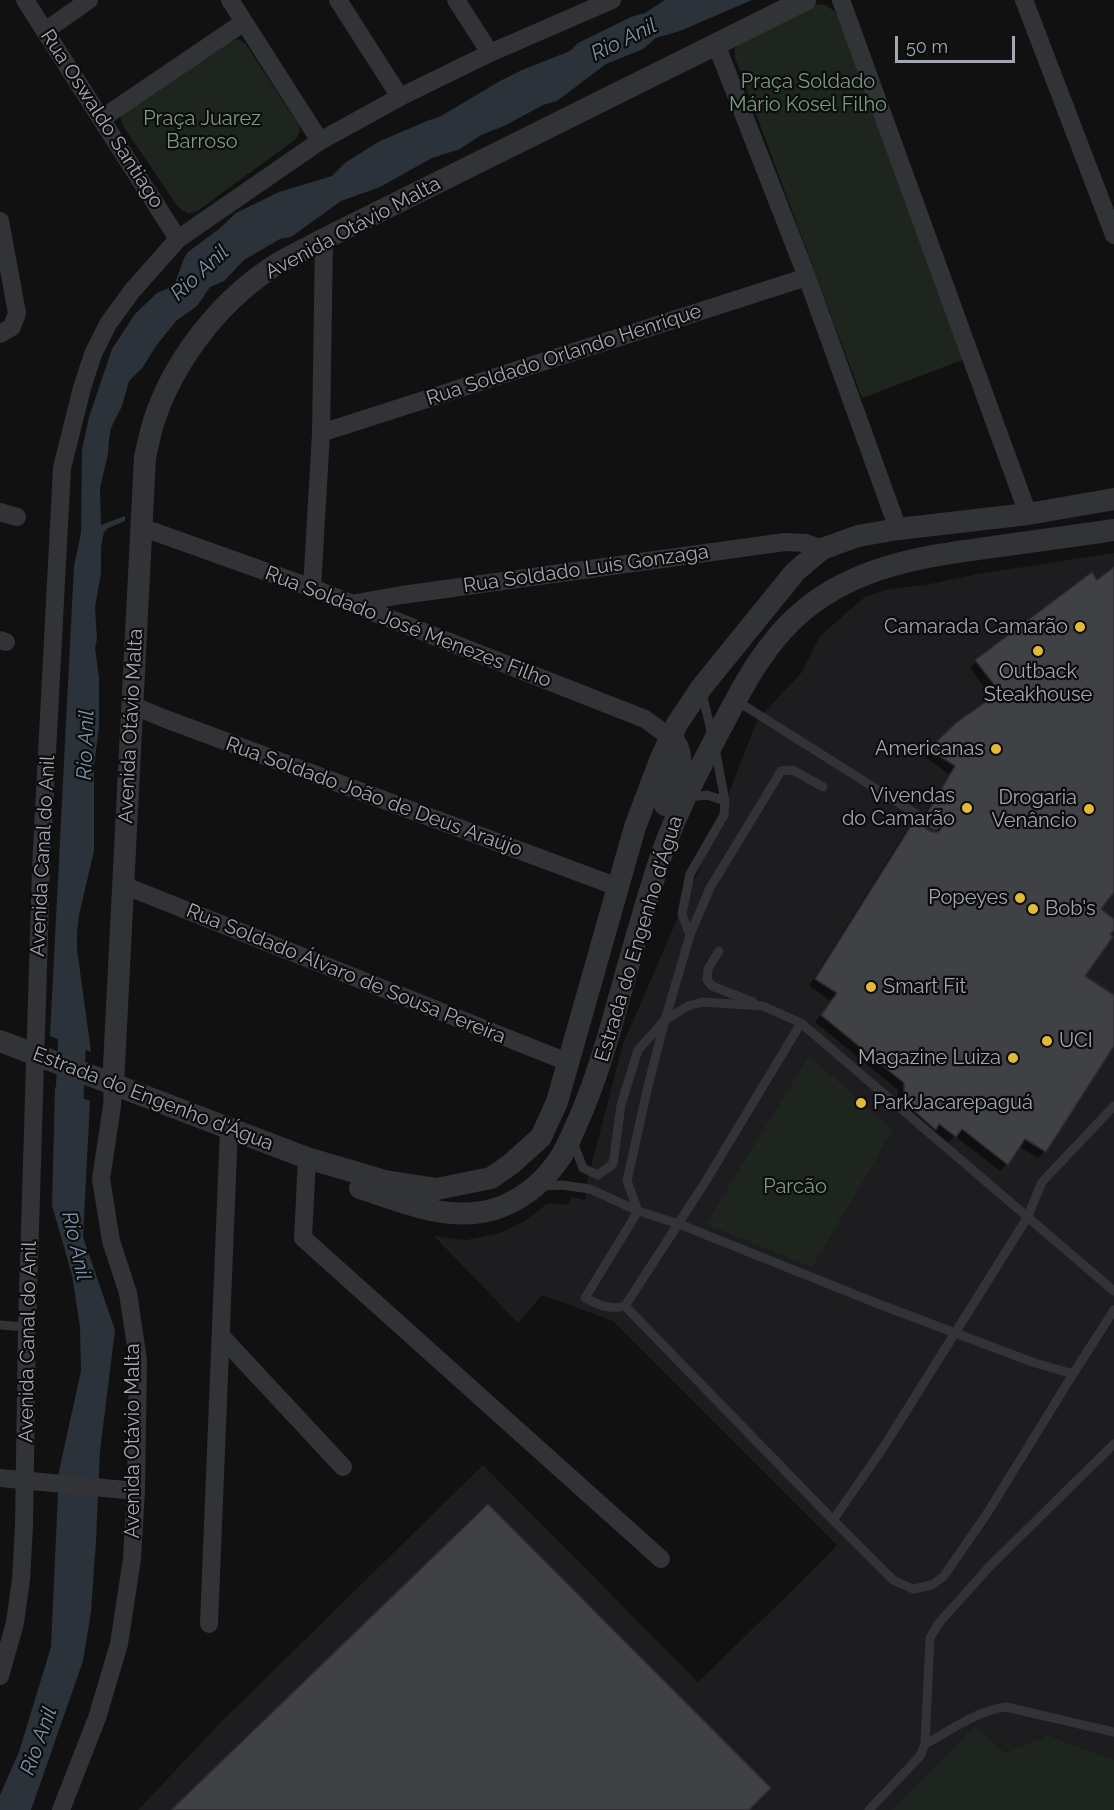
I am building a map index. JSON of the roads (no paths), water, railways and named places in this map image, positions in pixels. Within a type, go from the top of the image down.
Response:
[{"type":"street","name":"Rua Oswaldo Santiago","points":[[25,0],[178,239]]},
{"type":"street","points":[[45,31],[88,0]]},
{"type":"street","points":[[230,0],[320,141]]},
{"type":"street","points":[[338,0],[400,97]]},
{"type":"street","points":[[456,0],[490,53]]},
{"type":"street","name":"Avenida Canal do Anil","points":[[0,1676],[15,1623],[34,1481],[27,1327],[41,1057],[41,868],[62,468],[93,354],[108,324],[132,291],[178,239],[320,141],[400,97],[579,6],[612,0]]},
{"type":"street","name":"Avenida Otávio Malta","points":[[61,1810],[97,1718],[119,1644],[132,1559],[136,1491],[138,1360],[128,1293],[111,1241],[101,1179],[112,1106],[107,1083],[123,885],[145,457],[153,422],[168,385],[208,325],[239,293],[268,270],[324,239],[806,0]]},
{"type":"street","points":[[841,0],[1028,514]]},
{"type":"street","points":[[1024,0],[1114,235]]},
{"type":"street","points":[[101,119],[244,22]]},
{"type":"street","points":[[716,44],[807,277],[898,529]]},
{"type":"street","points":[[0,221],[17,313],[6,331]]},
{"type":"street","points":[[312,588],[321,433],[324,239]]},
{"type":"street","name":"Rua Soldado Orlando Henrique","points":[[321,433],[807,277]]},
{"type":"street","name":"Estrada do Engenho d'Água","points":[[0,1041],[307,1158],[385,1181],[437,1189],[491,1178],[511,1164],[541,1137],[557,1102],[570,1063],[618,887],[652,779],[677,724],[701,688],[795,572],[822,549],[858,536],[898,529],[1028,514],[1114,499]]},
{"type":"street","name":"Rua Soldado José Menezes Filho","points":[[141,528],[312,588],[645,720],[671,738]]},
{"type":"street","name":"Estrada do Engenho d'Água","points":[[307,1158],[350,1185],[447,1214],[495,1209],[525,1195],[537,1186],[557,1163],[593,1089],[660,859],[684,798],[736,701],[771,642],[804,609],[843,584],[896,563],[1114,530]]},
{"type":"street","name":"Rua Soldado Luís Gonzaga","points":[[350,604],[402,594],[785,542],[806,543],[822,549]]},
{"type":"street","name":"Rua Soldado João de Deus Araújo","points":[[132,705],[174,723],[618,887]]},
{"type":"street","points":[[639,930],[649,861],[666,804],[679,773],[680,752],[671,738]]},
{"type":"street","name":"Rua Soldado Álvaro de Sousa Pereira","points":[[123,885],[570,1063]]},
{"type":"street","points":[[209,1624],[229,1128]]},
{"type":"street","points":[[307,1158],[303,1238],[661,1559]]},
{"type":"street","points":[[221,1336],[343,1467]]},
{"type":"street","points":[[0,1478],[136,1491]]},
{"type":"lane","points":[[690,935],[682,914],[690,874],[724,814],[725,801],[701,688]]},
{"type":"lane","points":[[736,701],[935,826]]},
{"type":"lane","points":[[638,1210],[627,1181],[648,1086],[690,935],[710,888],[781,771],[793,770],[823,787]]},
{"type":"lane","points":[[684,798],[706,795],[725,801]]},
{"type":"lane","points":[[719,951],[708,969],[706,980],[712,986],[801,1023],[1114,1291]]},
{"type":"lane","points":[[571,1137],[583,1168],[598,1174],[613,1164],[621,1105],[638,1050],[665,1020],[688,1006],[703,1002],[763,1006]]},
{"type":"lane","points":[[638,1210],[585,1298],[605,1308],[616,1309],[625,1306],[679,1224],[801,1023]]},
{"type":"lane","points":[[833,1520],[883,1448],[1027,1218],[1042,1182],[1114,1106]]},
{"type":"lane","points":[[537,1186],[562,1185],[590,1189],[714,1240],[955,1333],[1032,1362],[1073,1374]]},
{"type":"lane","points":[[625,1306],[893,1580],[913,1589],[932,1585],[944,1576],[988,1512],[1114,1310]]},
{"type":"lane","points":[[0,1325],[27,1327]]},
{"type":"lane","points":[[868,1810],[920,1756],[925,1744],[930,1638],[938,1624],[990,1566],[1114,1444]]},
{"type":"lane","points":[[925,1744],[984,1713],[995,1708],[1006,1707],[1114,1732]]},
{"type":"water","points":[[665,0],[752,0],[680,31],[656,38],[643,49],[606,64],[557,101],[543,105],[504,126],[481,135],[460,149],[432,158],[380,187],[341,201],[291,237],[280,239],[244,260],[224,281],[210,287],[197,306],[176,321],[143,367],[129,381],[122,406],[111,428],[100,488],[101,525],[125,516],[125,521],[104,532],[101,547],[101,573],[95,607],[99,727],[94,766],[94,851],[77,932],[77,949],[91,1052],[50,1036],[74,566],[81,533],[82,450],[89,417],[112,349],[135,314],[157,293],[174,286],[188,252],[236,213],[279,192],[332,176],[346,162],[380,141],[441,116],[500,81],[570,51],[578,43],[631,17],[645,13]]},
{"type":"water","points":[[55,1087],[90,1101],[83,1237],[115,1330],[100,1451],[91,1612],[83,1661],[31,1810],[0,1810],[0,1795],[19,1752],[51,1647],[59,1471],[81,1371],[80,1327],[72,1275],[52,1205]]},
{"type":"waterway","name":"Rio Anil","points":[[68,1130],[72,1043],[69,1005]]},
{"type":"place","name":"Camarada Camarão","points":[[1080,627]]},
{"type":"place","name":"Outback Steakhouse","points":[[1038,651]]},
{"type":"place","name":"Americanas","points":[[996,749]]},
{"type":"place","name":"Vivendas do Camarão","points":[[967,808]]},
{"type":"place","name":"Drogaria Venâncio","points":[[1089,809]]},
{"type":"place","name":"Popeyes","points":[[1020,898]]},
{"type":"place","name":"Bob's","points":[[1033,909]]},
{"type":"place","name":"Smart Fit","points":[[871,987]]},
{"type":"place","name":"UCI","points":[[1047,1041]]},
{"type":"place","name":"Magazine Luiza","points":[[1013,1058]]},
{"type":"place","name":"ParkJacarepaguá","points":[[861,1103]]},
{"type":"park label","name":"Praça Soldado Mário Kosel Filho","points":[[808,94]]},
{"type":"park label","name":"Praça Juarez Barroso","points":[[202,130]]},
{"type":"park label","name":"Parcão","points":[[795,1187]]}]
